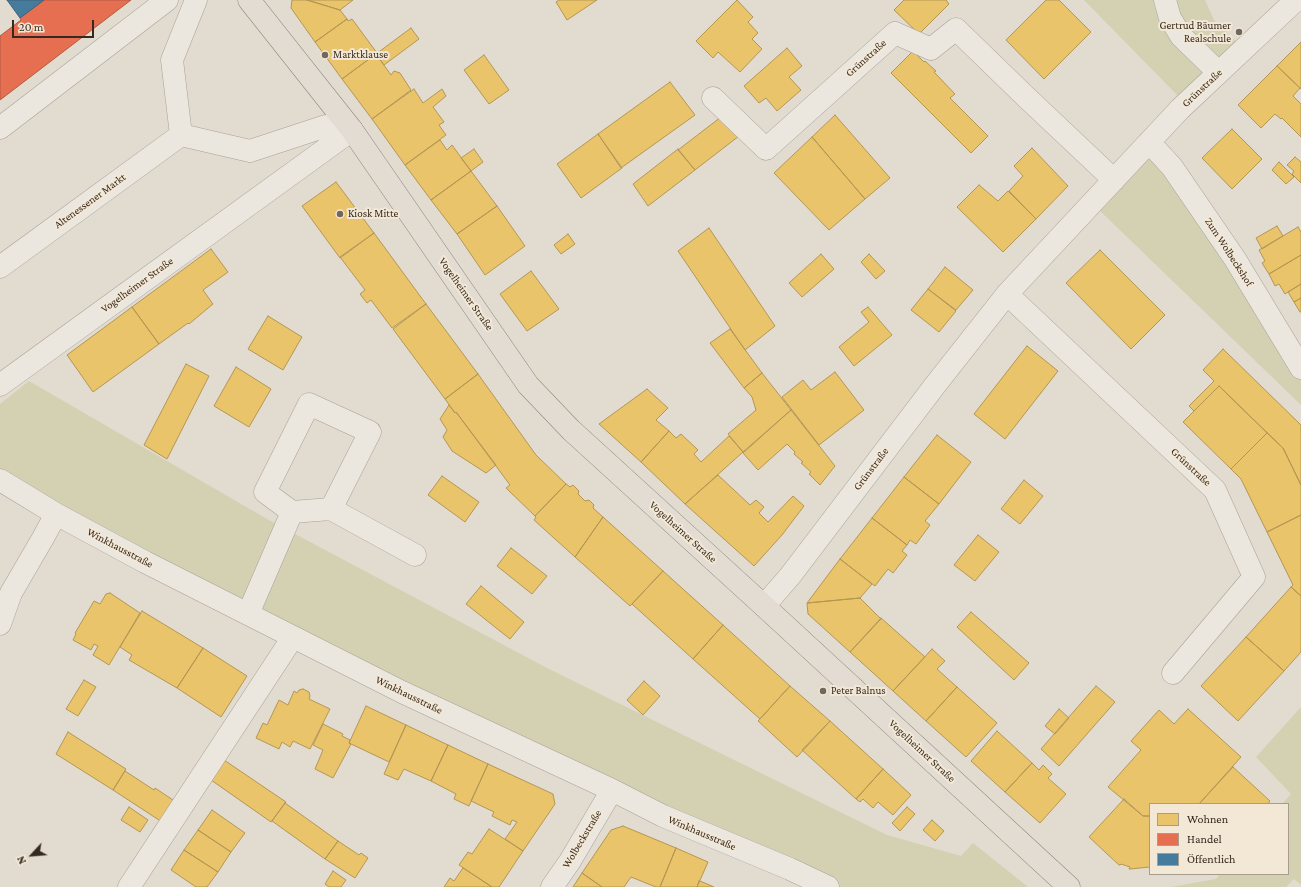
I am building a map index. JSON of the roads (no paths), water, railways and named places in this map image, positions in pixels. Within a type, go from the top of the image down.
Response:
[{"type":"main road","name":"Vogelheimer Straße","points":[[249,0],[352,130],[528,385],[571,430],[1069,887]]},
{"type":"street","points":[[0,128],[167,0]]},
{"type":"street","points":[[196,0],[172,60],[181,135],[250,151],[326,126]]},
{"type":"street","points":[[1165,0],[1170,18],[1181,36],[1218,72]]},
{"type":"street","name":"Grünstraße","points":[[764,606],[790,576],[936,384],[1007,294],[1180,109],[1296,0]]},
{"type":"street","name":"Grünstraße","points":[[713,98],[766,149],[895,33],[932,49],[956,29],[1024,96],[1114,180]]},
{"type":"street","name":"Vogelheimer Straße","points":[[0,385],[352,130]]},
{"type":"street","name":"Altenessener Markt","points":[[0,267],[181,135]]},
{"type":"street","name":"Zum Wolbeckshof","points":[[1149,142],[1172,167],[1235,259],[1301,368]]},
{"type":"street","name":"Grünstraße","points":[[1007,294],[1215,490],[1254,577],[1173,673]]},
{"type":"street","points":[[331,509],[370,432],[309,404],[265,492],[292,512],[331,509],[415,554]]},
{"type":"street","name":"Winkhausstraße","points":[[0,480],[56,514],[145,562],[402,692],[612,790],[662,816],[790,869],[828,887]]},
{"type":"street","points":[[248,614],[292,512]]},
{"type":"street","points":[[0,624],[7,591],[56,514]]},
{"type":"street","points":[[129,887],[294,637]]},
{"type":"street","name":"Wolbeckstraße","points":[[552,887],[570,861],[612,790]]},
{"type":"place","name":"Gertrud Bäumer Realschule","points":[[1239,32]]},
{"type":"place","name":"Marktklause","points":[[325,55]]},
{"type":"place","name":"Kiosk Mitte","points":[[340,214]]},
{"type":"place","name":"Peter Balnus","points":[[823,691]]}]
